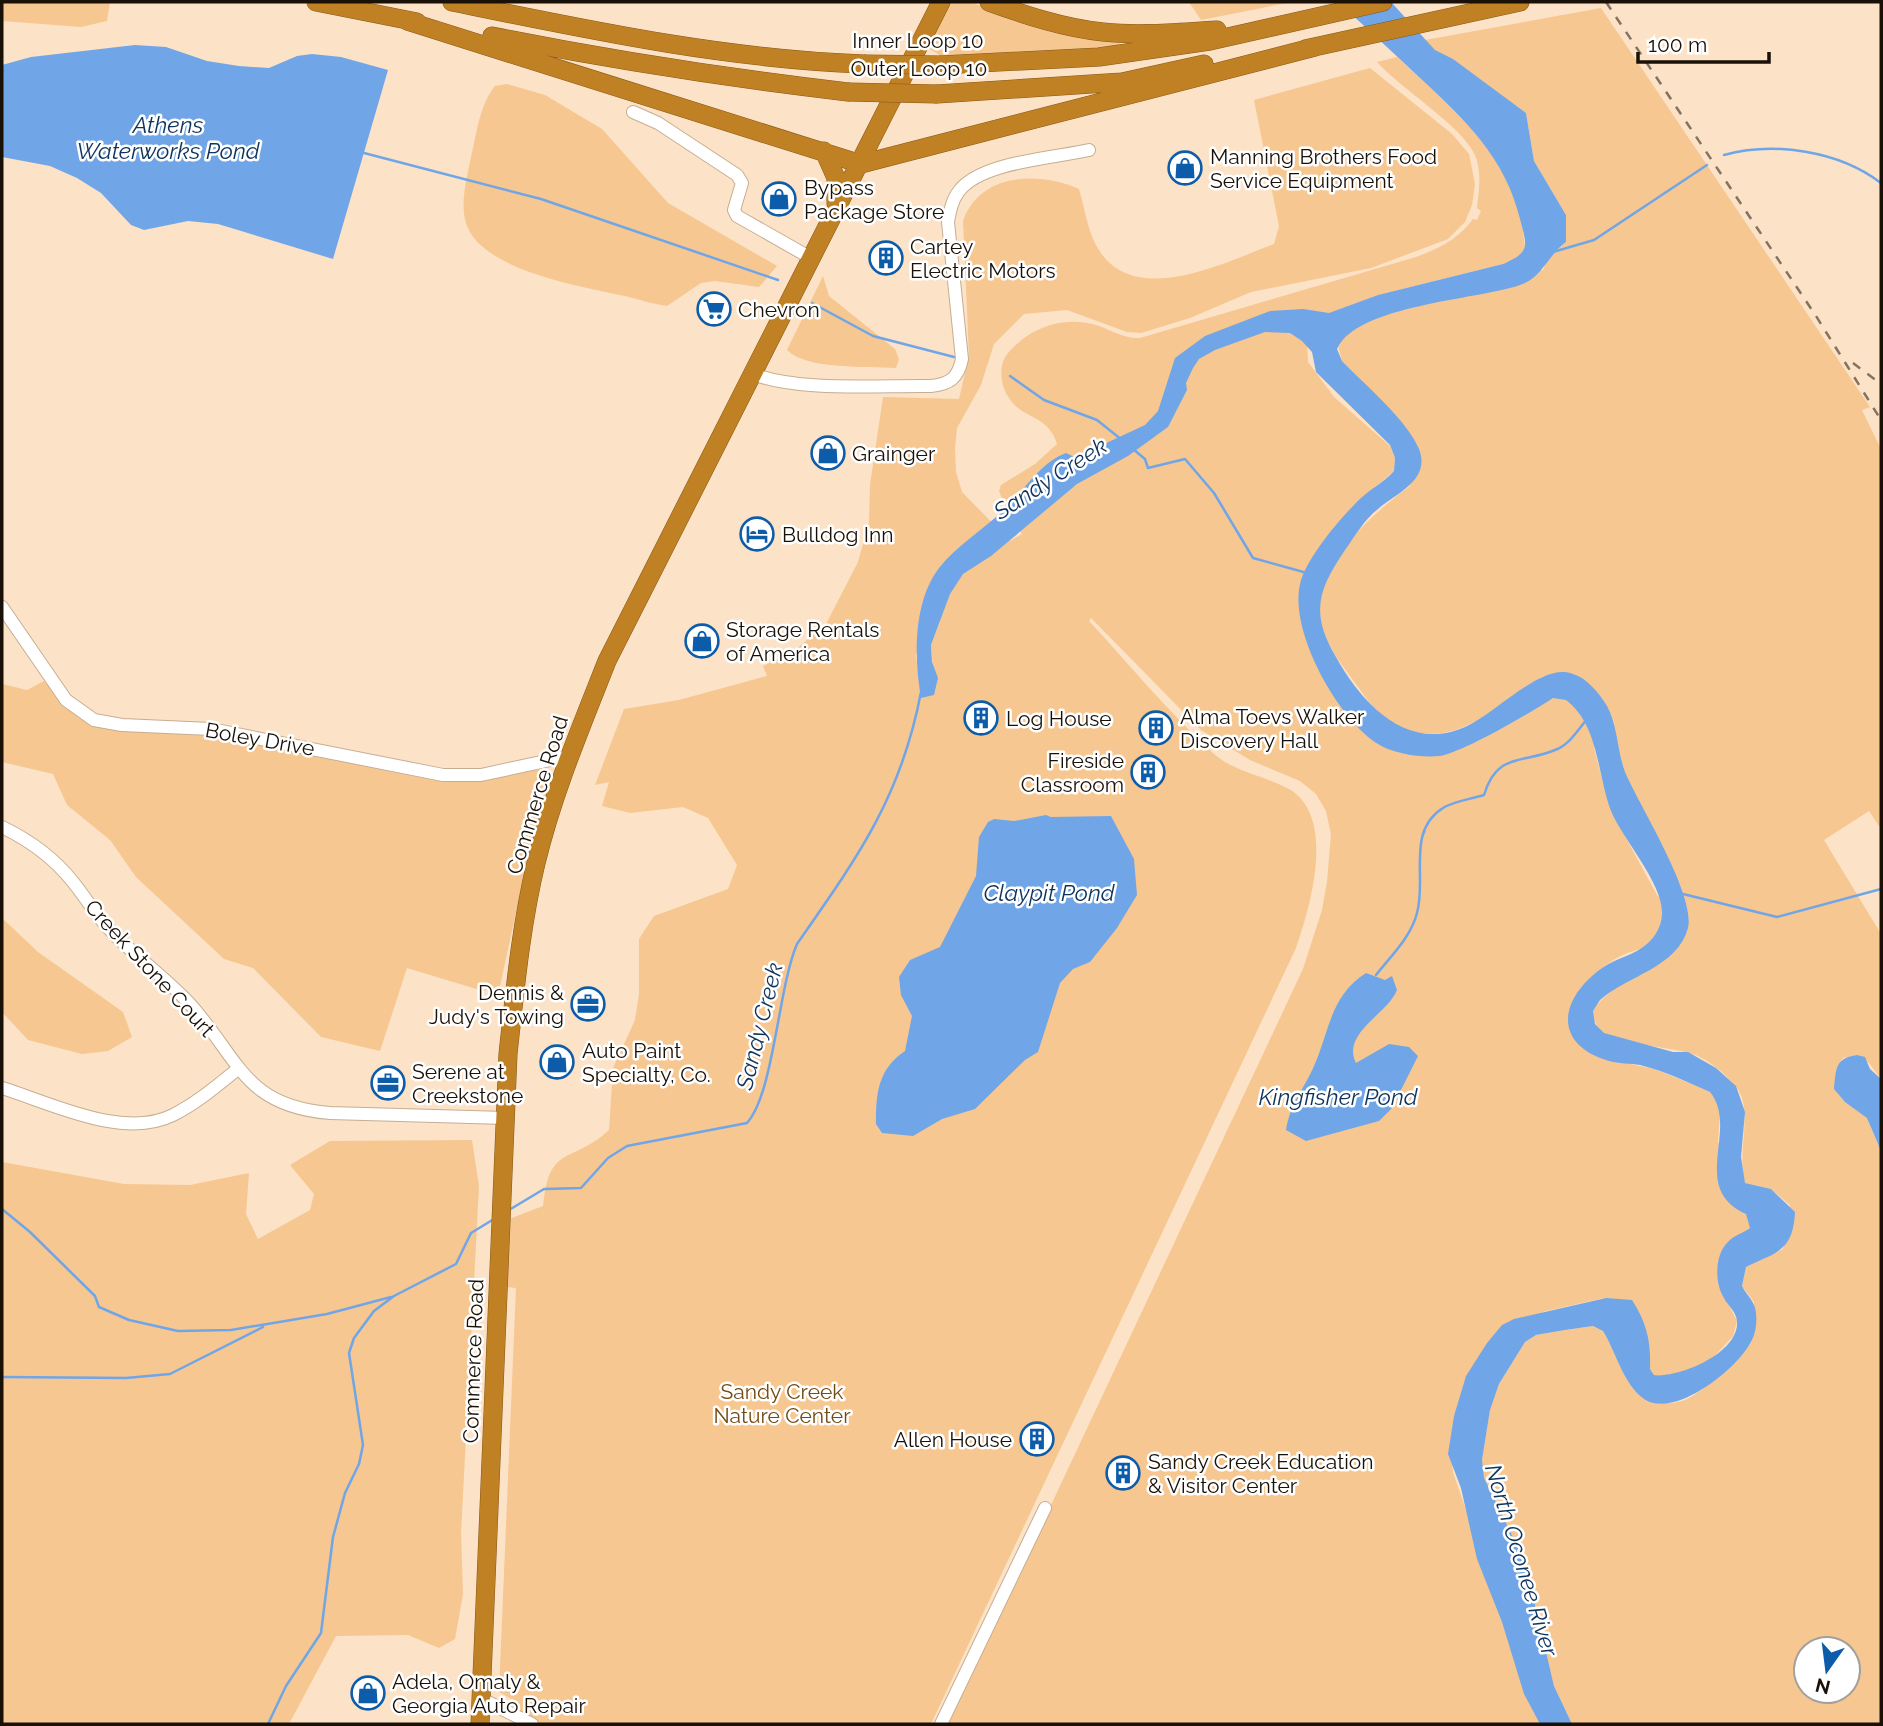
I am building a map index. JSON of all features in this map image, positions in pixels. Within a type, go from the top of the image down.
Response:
[{"type":"highway","name":"Outer Loop 10","points":[[316,2],[614,61],[722,78],[848,92],[937,94],[1122,82],[1211,63],[1315,47],[1520,2]]},
{"type":"highway","name":"Inner Loop 10","points":[[452,2],[709,52],[800,62],[941,65],[1099,57],[1210,41],[1383,2]]},
{"type":"highway","name":"Commerce Road","points":[[480,1724],[510,1038],[524,929],[536,863],[569,756],[607,661],[941,2]]},
{"type":"highway","points":[[989,2],[1029,17],[1101,32],[1138,34],[1279,27]]},
{"type":"highway","points":[[407,21],[861,164],[1315,47]]},
{"type":"highway","points":[[824,151],[836,178],[836,209]]},
{"type":"street","points":[[633,112],[658,123],[737,175],[742,183],[734,210],[737,216],[811,258]]},
{"type":"street","points":[[753,374],[778,382],[931,386],[951,381],[960,370],[961,359],[948,222],[952,204],[960,190],[984,173],[1089,150]]},
{"type":"street","name":"Boley Drive","points":[[2,607],[66,700],[94,720],[122,725],[211,729],[443,775],[481,775],[569,756]]},
{"type":"street","name":"Creek Stone Court","points":[[2,827],[33,845],[60,867],[113,933],[193,1007],[239,1068],[273,1100],[302,1111],[505,1118]]},
{"type":"street","points":[[2,1088],[107,1121],[143,1124],[171,1116],[186,1108],[239,1068]]},
{"type":"street","points":[[941,1724],[1045,1508]]},
{"type":"street","points":[[480,1698],[532,1724]]},
{"type":"green space","points":[[2,2],[110,2],[107,21],[81,27],[2,21]]},
{"type":"green space","points":[[951,2],[971,2],[1001,14],[1120,41],[1119,46],[1076,52],[943,57],[928,48]]},
{"type":"green space","points":[[1189,2],[1292,2],[1201,20]]},
{"type":"green space","points":[[1601,8],[1870,407],[1862,410],[1881,449],[1881,829],[1869,811],[1824,840],[1881,934],[1881,1079],[1869,1063],[1857,1055],[1843,1058],[1837,1069],[1836,1079],[1842,1095],[1872,1122],[1871,1128],[1881,1151],[1881,1724],[1572,1724],[1554,1686],[1525,1562],[1483,1478],[1482,1460],[1490,1409],[1499,1384],[1525,1342],[1536,1335],[1593,1326],[1603,1331],[1631,1385],[1644,1399],[1653,1403],[1670,1403],[1692,1397],[1722,1373],[1742,1355],[1752,1340],[1754,1302],[1742,1286],[1746,1267],[1783,1249],[1790,1205],[1771,1189],[1745,1183],[1742,1159],[1744,1109],[1737,1088],[1727,1077],[1709,1062],[1695,1055],[1605,1034],[1599,1030],[1595,1021],[1593,1011],[1601,1000],[1670,954],[1680,944],[1688,927],[1687,906],[1680,883],[1618,777],[1613,719],[1544,676],[1484,716],[1459,729],[1434,734],[1407,730],[1390,722],[1372,706],[1337,657],[1320,620],[1322,591],[1335,561],[1370,519],[1410,486],[1404,427],[1342,361],[1331,319],[1543,270],[1548,258],[1566,242],[1566,215],[1534,161],[1526,113],[1435,50],[1425,40]]},
{"type":"green space","name":"Sandy Creek Nature Center","points":[[1397,57],[1482,141],[1512,191],[1521,219],[1525,250],[1521,256],[1503,264],[1378,295],[1306,322],[1308,362],[1334,397],[1390,446],[1395,458],[1394,471],[1368,493],[1307,567],[1300,584],[1317,668],[1365,733],[1399,752],[1429,756],[1538,699],[1576,686],[1592,697],[1594,748],[1606,794],[1615,818],[1657,895],[1666,905],[1653,947],[1629,953],[1606,965],[1587,983],[1576,1005],[1625,1063],[1654,1069],[1710,1092],[1720,1113],[1718,1142],[1749,1216],[1762,1235],[1727,1301],[1737,1321],[1733,1336],[1697,1375],[1654,1375],[1604,1298],[1542,1312],[1451,1449],[1453,1472],[1469,1519],[1546,1724],[948,1724],[1303,969],[1322,910],[1327,882],[1331,834],[1326,811],[1316,794],[1300,781],[1250,760],[1201,730],[1091,618],[1089,621],[1149,688],[1213,753],[1231,765],[1289,789],[1304,802],[1312,820],[1316,841],[1313,887],[1296,948],[931,1724],[518,1724],[518,1703],[499,1692],[516,1288],[506,1287],[509,1219],[543,1206],[550,1172],[556,1163],[596,1141],[609,1130],[613,1068],[635,1020],[639,994],[639,939],[654,916],[728,889],[737,865],[708,818],[683,807],[630,813],[602,806],[609,782],[595,785],[624,709],[679,700],[767,676],[763,666],[795,650],[826,624],[858,562],[869,522],[870,485],[883,397],[959,399],[969,356],[963,221],[971,205],[996,185],[1029,179],[1063,183],[1079,189],[1094,241],[1109,262],[1129,274],[1151,278],[1176,277],[1202,271],[1274,244],[1279,226],[1254,100],[1370,68],[1452,134],[1469,154],[1475,184],[1472,205],[1465,222],[1448,239],[1371,268],[1251,292],[1190,318],[1141,333],[1127,332],[1067,310],[1024,314],[994,344],[981,385],[957,428],[955,448],[956,472],[962,492],[1010,541],[1022,534],[1010,518],[999,491],[1001,485],[1035,464],[1057,444],[1048,427],[1015,405],[1004,387],[1001,375],[1005,358],[1027,336],[1050,325],[1074,322],[1140,338],[1416,257],[1447,243],[1461,233],[1473,219],[1477,220],[1481,211],[1477,208],[1479,168],[1468,143],[1377,62]],"holes":[[[940,621],[931,645],[933,668],[921,698],[916,655]]]},
{"type":"green space","points":[[507,84],[545,95],[602,129],[668,203],[777,266],[759,287],[715,281],[701,283],[667,306],[534,274],[492,254],[477,241],[467,226],[464,201],[482,111],[495,86]]},
{"type":"green space","points":[[823,276],[829,296],[895,349],[899,359],[896,368],[823,364],[808,361],[787,350]]},
{"type":"green space","points":[[44,681],[65,706],[84,720],[205,733],[431,778],[534,769],[546,772],[550,780],[523,880],[500,986],[483,991],[407,968],[380,1051],[321,1037],[253,968],[224,959],[136,877],[110,840],[67,805],[53,774],[2,762],[2,684],[27,690]]},
{"type":"green space","points":[[2,918],[38,952],[123,1012],[132,1037],[108,1051],[82,1054],[28,1040],[2,1012]]},
{"type":"green space","points":[[472,1140],[479,1186],[461,1533],[463,1594],[455,1639],[439,1648],[408,1635],[336,1636],[289,1724],[2,1724],[2,1162],[124,1184],[190,1185],[249,1173],[246,1214],[258,1239],[310,1210],[314,1194],[290,1165],[330,1141]]},
{"type":"water","name":"North Oconee River","points":[[1338,2],[1391,2],[1435,50],[1453,59],[1526,113],[1534,161],[1566,215],[1566,242],[1528,282],[1392,313],[1349,334],[1337,349],[1342,361],[1405,426],[1419,449],[1421,460],[1420,469],[1410,485],[1368,518],[1329,577],[1323,590],[1320,614],[1328,641],[1347,675],[1375,708],[1391,721],[1409,730],[1428,734],[1449,732],[1471,724],[1544,676],[1567,672],[1588,682],[1596,691],[1611,714],[1625,772],[1676,873],[1688,913],[1688,928],[1674,952],[1663,962],[1600,1000],[1593,1011],[1595,1024],[1604,1033],[1673,1052],[1688,1052],[1716,1068],[1736,1086],[1745,1112],[1741,1157],[1745,1183],[1771,1189],[1795,1212],[1794,1225],[1787,1243],[1774,1254],[1746,1267],[1742,1286],[1756,1313],[1752,1340],[1734,1364],[1704,1388],[1672,1403],[1657,1404],[1644,1399],[1625,1376],[1603,1331],[1593,1326],[1536,1335],[1525,1342],[1499,1384],[1490,1410],[1482,1460],[1484,1478],[1525,1562],[1554,1686],[1572,1724],[1540,1724],[1524,1694],[1502,1622],[1477,1559],[1461,1488],[1448,1454],[1454,1416],[1466,1376],[1502,1325],[1514,1319],[1606,1298],[1632,1300],[1647,1333],[1650,1369],[1654,1375],[1679,1372],[1707,1361],[1729,1343],[1737,1321],[1719,1284],[1717,1268],[1720,1254],[1730,1240],[1750,1228],[1746,1214],[1729,1203],[1720,1189],[1717,1174],[1720,1123],[1718,1107],[1710,1092],[1658,1070],[1609,1061],[1578,1044],[1570,1032],[1570,1007],[1577,993],[1602,968],[1638,951],[1648,943],[1658,931],[1662,915],[1657,890],[1611,811],[1591,736],[1577,710],[1566,700],[1553,698],[1480,740],[1440,756],[1400,753],[1384,747],[1363,732],[1347,715],[1320,673],[1309,649],[1302,626],[1300,584],[1309,562],[1344,515],[1394,471],[1395,458],[1390,445],[1316,372],[1312,352],[1302,341],[1290,333],[1265,332],[1215,350],[1199,359],[1168,427],[1128,456],[1077,484],[991,556],[963,574],[950,594],[931,645],[932,662],[938,678],[934,695],[921,698],[917,666],[920,614],[930,582],[939,568],[1007,507],[1048,463],[1066,453],[1083,461],[1100,446],[1145,425],[1158,411],[1175,358],[1205,336],[1270,311],[1303,309],[1329,313],[1378,295],[1503,264],[1523,252],[1524,236],[1513,197],[1494,158],[1437,94]]},
{"type":"water","name":"Athens Waterworks Pond","points":[[135,45],[166,47],[207,61],[239,66],[269,68],[297,56],[312,54],[341,57],[388,70],[333,259],[218,224],[188,221],[144,230],[131,225],[101,193],[77,178],[50,166],[2,157],[2,65],[31,57]]},
{"type":"water","name":"Claypit Pond","points":[[1046,815],[1111,816],[1134,859],[1137,895],[1117,928],[1090,962],[1073,969],[1060,983],[1038,1052],[1025,1060],[975,1109],[942,1119],[913,1136],[882,1133],[876,1124],[880,1083],[889,1066],[905,1051],[912,1016],[901,995],[899,977],[910,960],[940,947],[976,876],[979,837],[988,822],[994,819],[1014,821]]},
{"type":"water","name":"Kingfisher Pond","points":[[1366,973],[1385,980],[1392,976],[1397,990],[1360,1033],[1353,1052],[1356,1063],[1389,1044],[1409,1047],[1418,1056],[1392,1108],[1379,1121],[1306,1141],[1286,1130],[1291,1112],[1314,1066],[1338,1003],[1354,982]]},
{"type":"water","points":[[1857,1055],[1865,1057],[1870,1069],[1881,1079],[1881,1151],[1867,1118],[1845,1102],[1834,1089],[1838,1066],[1844,1059]]},
{"type":"waterway","points":[[1724,155],[1764,149],[1805,152],[1846,163],[1881,183]]},
{"type":"waterway","points":[[364,153],[541,199],[778,280]]},
{"type":"waterway","points":[[1553,252],[1594,240],[1707,165]]},
{"type":"waterway","points":[[812,303],[873,336],[954,357]]},
{"type":"waterway","points":[[1010,376],[1044,400],[1097,420],[1122,440]]},
{"type":"waterway","points":[[1133,449],[1145,459],[1148,468],[1185,459],[1214,493],[1253,558],[1307,573]]},
{"type":"waterway","name":"Sandy Creek","points":[[509,1210],[544,1189],[581,1188],[608,1158],[627,1146],[747,1123],[764,1089],[785,986],[797,944],[839,883],[889,796],[902,764],[921,692]]},
{"type":"waterway","points":[[1376,975],[1400,946],[1414,922],[1419,899],[1421,842],[1432,818],[1447,806],[1484,795],[1489,781],[1503,766],[1565,745],[1587,719]]},
{"type":"waterway","points":[[1683,894],[1777,917],[1881,889]]},
{"type":"waterway","points":[[2,1209],[30,1232],[95,1296],[99,1307],[129,1320],[178,1331],[231,1330],[327,1314],[391,1297]]},
{"type":"waterway","name":"Sandy Creek","points":[[268,1724],[286,1686],[321,1633],[333,1537],[345,1493],[359,1464],[363,1445],[349,1353],[354,1338],[374,1311],[394,1296],[456,1264],[471,1233],[494,1219]]},
{"type":"waterway","points":[[2,1377],[126,1378],[170,1374],[263,1327]]},
{"type":"railway","points":[[1606,2],[1816,316],[1881,420]]},
{"type":"railway","points":[[1853,363],[1881,384]]},
{"type":"place","name":"Manning Brothers Food Service Equipment","points":[[1185,168]]},
{"type":"place","name":"Bypass Package Store","points":[[779,199]]},
{"type":"place","name":"Cartey Electric Motors","points":[[886,258]]},
{"type":"place","name":"Chevron","points":[[714,309]]},
{"type":"place","name":"Grainger","points":[[828,453]]},
{"type":"place","name":"Bulldog Inn","points":[[757,534]]},
{"type":"place","name":"Storage Rentals of America","points":[[702,641]]},
{"type":"place","name":"Log House","points":[[981,718]]},
{"type":"place","name":"Alma Toevs Walker Discovery Hall","points":[[1156,728]]},
{"type":"place","name":"Fireside Classroom","points":[[1148,772]]},
{"type":"place","name":"Dennis & Judy's Towing","points":[[588,1004]]},
{"type":"place","name":"Auto Paint Specialty, Co.","points":[[557,1062]]},
{"type":"place","name":"Serene at Creekstone","points":[[388,1083]]},
{"type":"place","name":"Allen House","points":[[1037,1439]]},
{"type":"place","name":"Sandy Creek Education & Visitor Center","points":[[1123,1473]]},
{"type":"place","name":"Adela, Omaly & Georgia Auto Repair","points":[[368,1693]]}]
